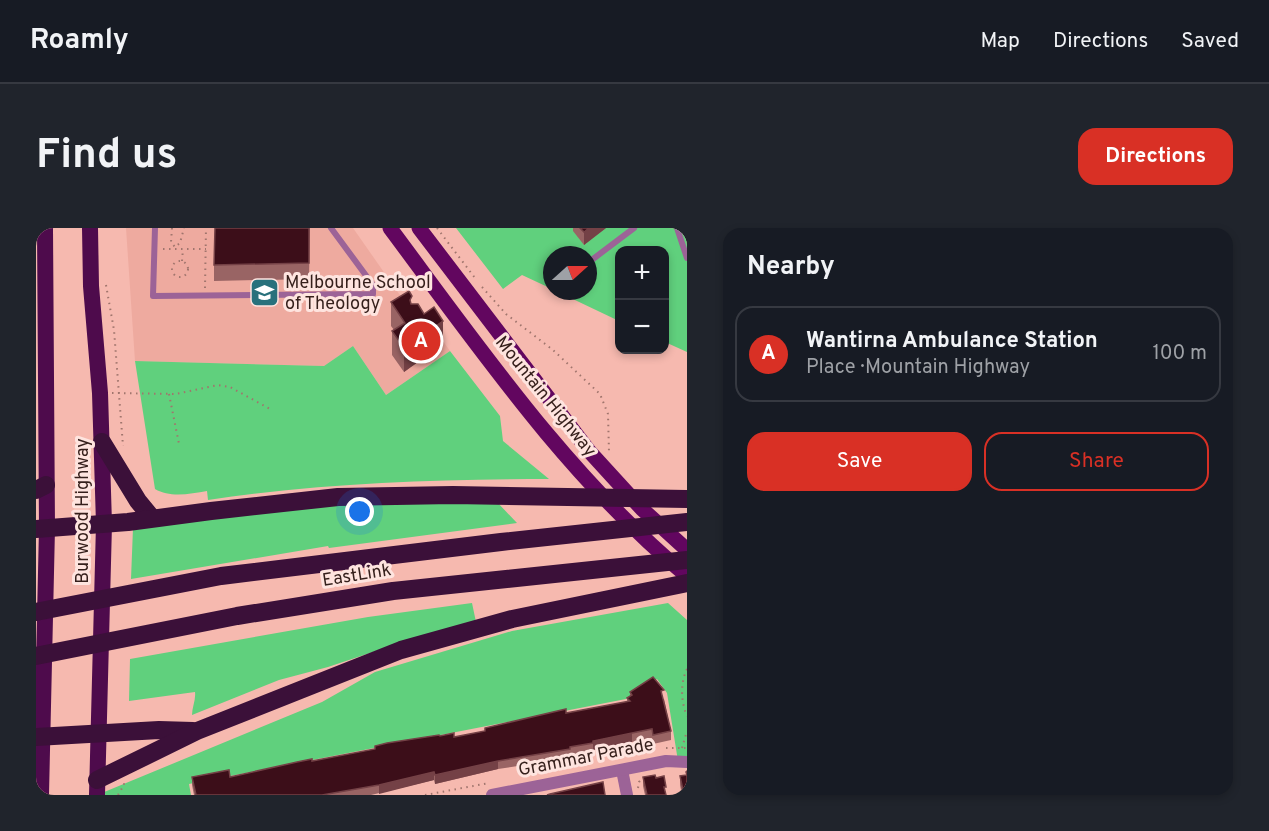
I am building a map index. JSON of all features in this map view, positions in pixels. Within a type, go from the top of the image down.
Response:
[{"type":"highway","name":"Burwood Highway","points":[[41,795],[39,737],[45,228]]},
{"type":"highway","name":"Burwood Highway","points":[[90,228],[91,286],[100,393],[104,524],[97,787]]},
{"type":"highway","points":[[102,442],[138,501],[152,518]]},
{"type":"highway","points":[[41,529],[338,498],[442,495],[680,498]]},
{"type":"highway","name":"EastLink","points":[[36,612],[221,576],[687,522]]},
{"type":"highway","name":"EastLink","points":[[36,656],[237,616],[393,591],[687,560]]},
{"type":"highway","points":[[97,787],[197,731],[401,650],[512,619],[687,583]]},
{"type":"highway","points":[[39,737],[197,731]]},
{"type":"main road","name":"Mountain Highway","points":[[390,228],[441,304],[567,458],[626,521],[687,576]]},
{"type":"main road","name":"Mountain Highway","points":[[418,228],[589,451],[642,509],[687,550]]},
{"type":"street","name":"Grammar Parade","points":[[492,795],[666,761],[687,762]]},
{"type":"street","points":[[622,770],[627,795]]},
{"type":"lane","points":[[155,228],[153,296],[373,294],[374,285],[331,228]]},
{"type":"lane","points":[[597,256],[634,228]]},
{"type":"lane","points":[[677,228],[687,258]]},
{"type":"path","points":[[172,228],[171,242],[175,248]]},
{"type":"path","points":[[175,248],[180,243],[184,228]]},
{"type":"path","points":[[205,296],[206,228]]},
{"type":"path","points":[[437,228],[476,279]]},
{"type":"path","points":[[155,249],[206,249]]},
{"type":"path","points":[[182,261],[183,249]]},
{"type":"path","points":[[182,261],[189,269],[186,276],[180,278],[175,276],[171,270],[174,263],[182,261]]},
{"type":"path","points":[[482,287],[506,314],[553,350],[600,394],[608,414],[610,456]]},
{"type":"path","points":[[100,393],[169,394],[218,385],[230,387],[270,409]]},
{"type":"path","points":[[169,394],[179,444]]},
{"type":"path","points":[[687,669],[683,678],[682,692],[687,716]]},
{"type":"path","points":[[682,748],[687,731]]},
{"type":"path","points":[[640,795],[638,784],[644,777]]},
{"type":"shaded area","name":"Melbourne School of Theology","points":[[126,228],[353,228],[409,308],[431,324],[450,351],[386,395],[353,346],[324,366],[135,361]]},
{"type":"green space","points":[[456,228],[687,228],[687,352],[669,344],[669,246],[615,246],[615,319],[575,300],[597,300],[597,246],[543,246],[543,285],[522,275],[503,289]]},
{"type":"green space","points":[[353,346],[386,395],[450,351],[500,416],[503,441],[549,479],[378,483],[208,500],[207,491],[167,494],[155,489],[135,361],[324,366]]},
{"type":"green space","points":[[496,501],[517,523],[329,548],[328,546],[131,579],[133,528],[326,505]]},
{"type":"green space","points":[[472,603],[476,622],[279,680],[192,715],[195,692],[129,701],[130,659],[368,617]]},
{"type":"green space","points":[[668,603],[687,620],[687,762],[678,761],[667,693],[657,679],[626,699],[189,784],[191,795],[97,795],[322,702],[375,672],[512,631]]},
{"type":"building","points":[[215,228],[309,228],[309,263],[214,265]]},
{"type":"building","points":[[409,291],[412,296],[411,304],[418,304],[424,314],[434,307],[443,321],[404,348],[392,331],[405,323],[391,302]]},
{"type":"building","points":[[653,677],[664,690],[661,691],[671,731],[653,735],[652,729],[593,741],[593,743],[570,747],[570,749],[498,761],[435,775],[434,772],[322,795],[196,795],[192,777],[229,770],[230,777],[312,759],[312,761],[375,749],[375,746],[387,743],[454,733],[454,737],[566,709],[566,713],[630,701],[627,698],[632,695],[630,692]]},
{"type":"building","points":[[655,775],[656,778],[664,776],[666,795],[647,795],[643,777]]},
{"type":"building","points":[[687,775],[687,795],[684,795],[680,776]]},
{"type":"building","points":[[603,782],[605,795],[547,795],[550,794]]},
{"type":"place","name":"Melbourne School of Theology","points":[[264,293]]},
{"type":"place","name":"Wantirna Ambulance Station","points":[[421,341]]}]
